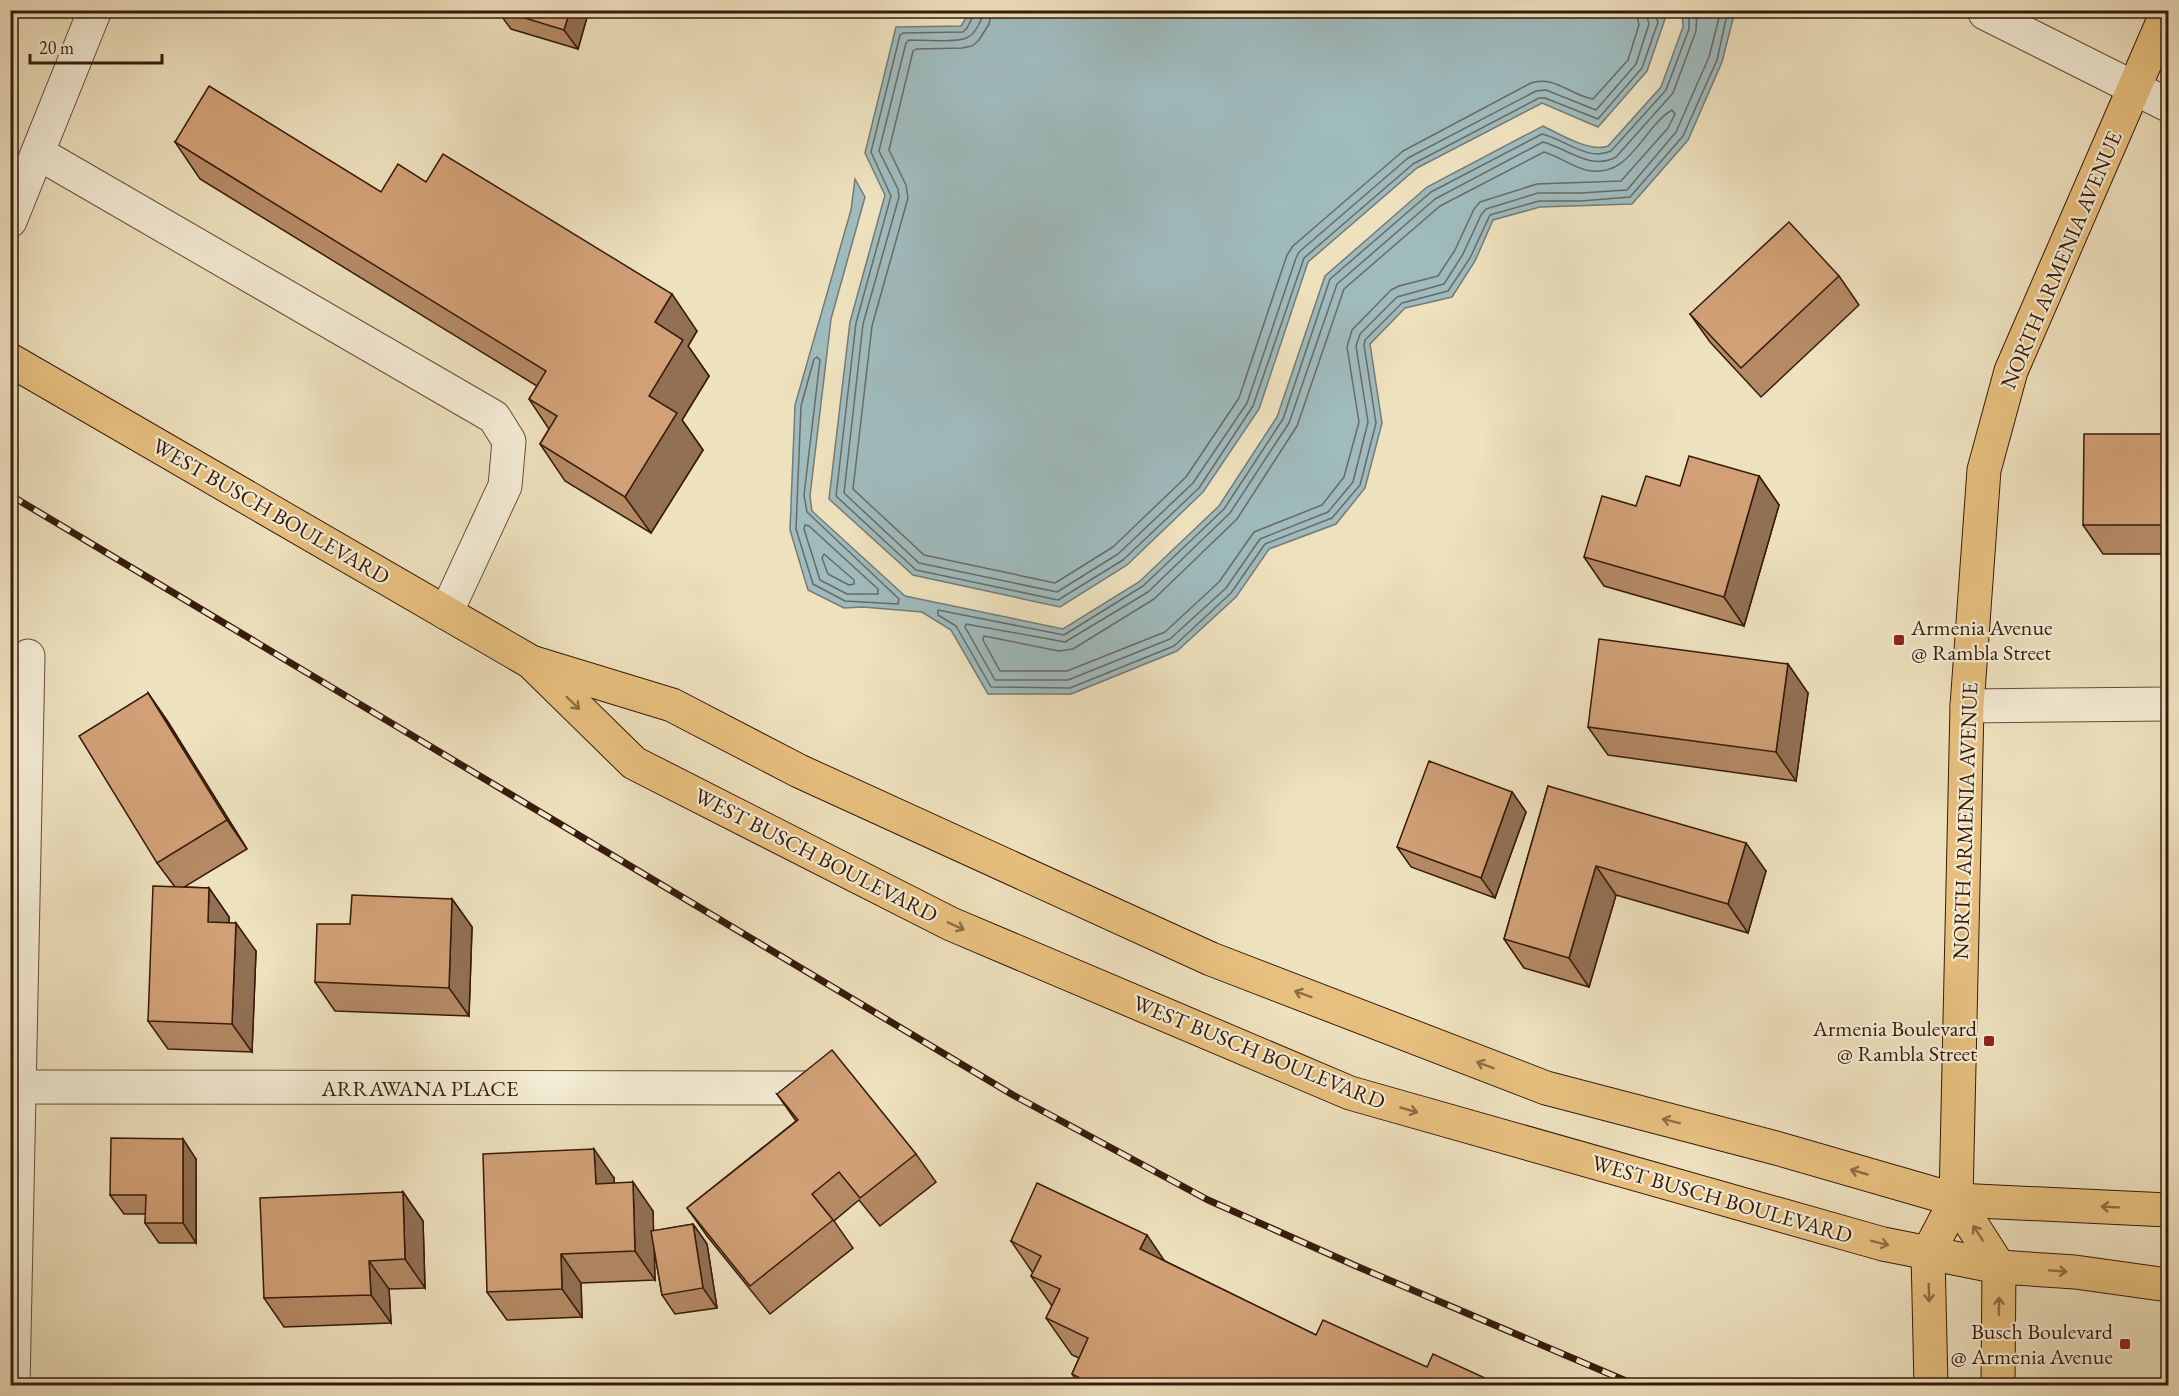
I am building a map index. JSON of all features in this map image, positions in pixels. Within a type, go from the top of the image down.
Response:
[{"type":"main road","name":"NORTH ARMENIA AVENUE","points":[[1931,1386],[1928,1253],[1956,1200],[1967,706],[1984,470],[2011,371],[2168,10]]},
{"type":"main road","name":"WEST BUSCH BOULEVARD","points":[[10,360],[531,662],[672,705],[799,771],[1211,959],[1546,1088],[1776,1148],[1956,1200],[2169,1210]]},
{"type":"main road","name":"WEST BUSCH BOULEVARD","points":[[531,662],[634,763],[951,924],[1350,1093],[1883,1244],[1999,1267],[2075,1272],[2169,1285]]},
{"type":"main road","points":[[1956,1200],[1999,1267],[1998,1386]]},
{"type":"street","points":[[10,221],[95,10]]},
{"type":"street","points":[[1984,10],[2169,105]]},
{"type":"street","points":[[38,153],[494,417],[509,441],[505,486],[446,613]]},
{"type":"street","points":[[13,1386],[28,656]]},
{"type":"street","points":[[1967,706],[2169,704]]},
{"type":"street","name":"ARRAWANA PLACE","points":[[18,1087],[822,1088]]},
{"type":"water","points":[[971,10],[1657,10],[1665,19],[1647,71],[1598,127],[1542,103],[1417,168],[1308,262],[1259,409],[1203,492],[1127,565],[1060,607],[913,575],[829,499],[850,322],[885,195],[865,153],[896,27],[961,26]]},
{"type":"water","points":[[1682,11],[1735,11],[1722,62],[1688,140],[1632,204],[1540,207],[1493,220],[1475,261],[1452,297],[1405,308],[1370,344],[1382,423],[1365,488],[1336,524],[1269,549],[1236,597],[1177,651],[1071,694],[988,694],[951,630],[922,612],[863,607],[844,608],[808,590],[790,530],[795,405],[851,210],[855,179],[865,197],[831,319],[810,496],[812,511],[905,596],[1063,629],[1139,582],[1219,506],[1277,417],[1325,276],[1427,187],[1543,126],[1584,145],[1608,146],[1661,87],[1683,27]]},
{"type":"building","points":[[499,10],[570,10],[564,30]]},
{"type":"building","points":[[209,86],[381,192],[398,164],[426,182],[443,154],[672,294],[655,322],[683,340],[649,396],[677,413],[625,497],[540,444],[557,416],[529,399],[546,371],[175,142]]},
{"type":"building","points":[[1789,222],[1839,276],[1741,368],[1690,314]]},
{"type":"building","points":[[2084,434],[2169,434],[2169,525],[2083,525]]},
{"type":"building","points":[[1689,456],[1759,476],[1724,597],[1584,557],[1602,496],[1636,506],[1646,476],[1680,486]]},
{"type":"building","points":[[1599,639],[1788,664],[1776,752],[1588,727]]},
{"type":"building","points":[[148,693],[227,820],[157,863],[79,736]]},
{"type":"building","points":[[1429,761],[1512,792],[1481,878],[1397,847]]},
{"type":"building","points":[[1548,786],[1746,843],[1728,904],[1596,866],[1569,958],[1504,939]]},
{"type":"building","points":[[153,886],[209,888],[208,922],[236,923],[232,1024],[148,1021]]},
{"type":"building","points":[[2169,892],[2169,1007],[2162,1006]]},
{"type":"building","points":[[352,895],[452,899],[449,988],[315,982],[317,924],[350,924]]},
{"type":"building","points":[[832,1050],[916,1154],[860,1198],[839,1172],[812,1194],[833,1220],[750,1286],[687,1208],[798,1120],[777,1094]]},
{"type":"building","points":[[111,1138],[183,1139],[183,1223],[145,1223],[146,1195],[110,1195]]},
{"type":"building","points":[[594,1149],[596,1184],[633,1182],[635,1251],[561,1254],[562,1289],[487,1292],[483,1154]]},
{"type":"building","points":[[1037,1183],[1147,1235],[1140,1249],[1316,1335],[1323,1320],[1427,1367],[1433,1354],[1502,1386],[1095,1386],[1072,1374],[1088,1338],[1046,1318],[1060,1289],[1031,1276],[1041,1256],[1011,1241]]},
{"type":"building","points":[[403,1192],[405,1259],[369,1261],[371,1295],[264,1298],[260,1198]]},
{"type":"building","points":[[693,1224],[703,1288],[662,1295],[651,1231]]},
{"type":"railway","points":[[10,495],[1013,1095],[1208,1200],[1356,1266],[1638,1386]]},
{"type":"place","name":"Armenia Avenue @ Rambla Street","points":[[1899,640]]},
{"type":"place","name":"Armenia Boulevard @ Rambla Street","points":[[1989,1041]]},
{"type":"place","name":"Busch Boulevard @ Armenia Avenue","points":[[2125,1344]]}]
